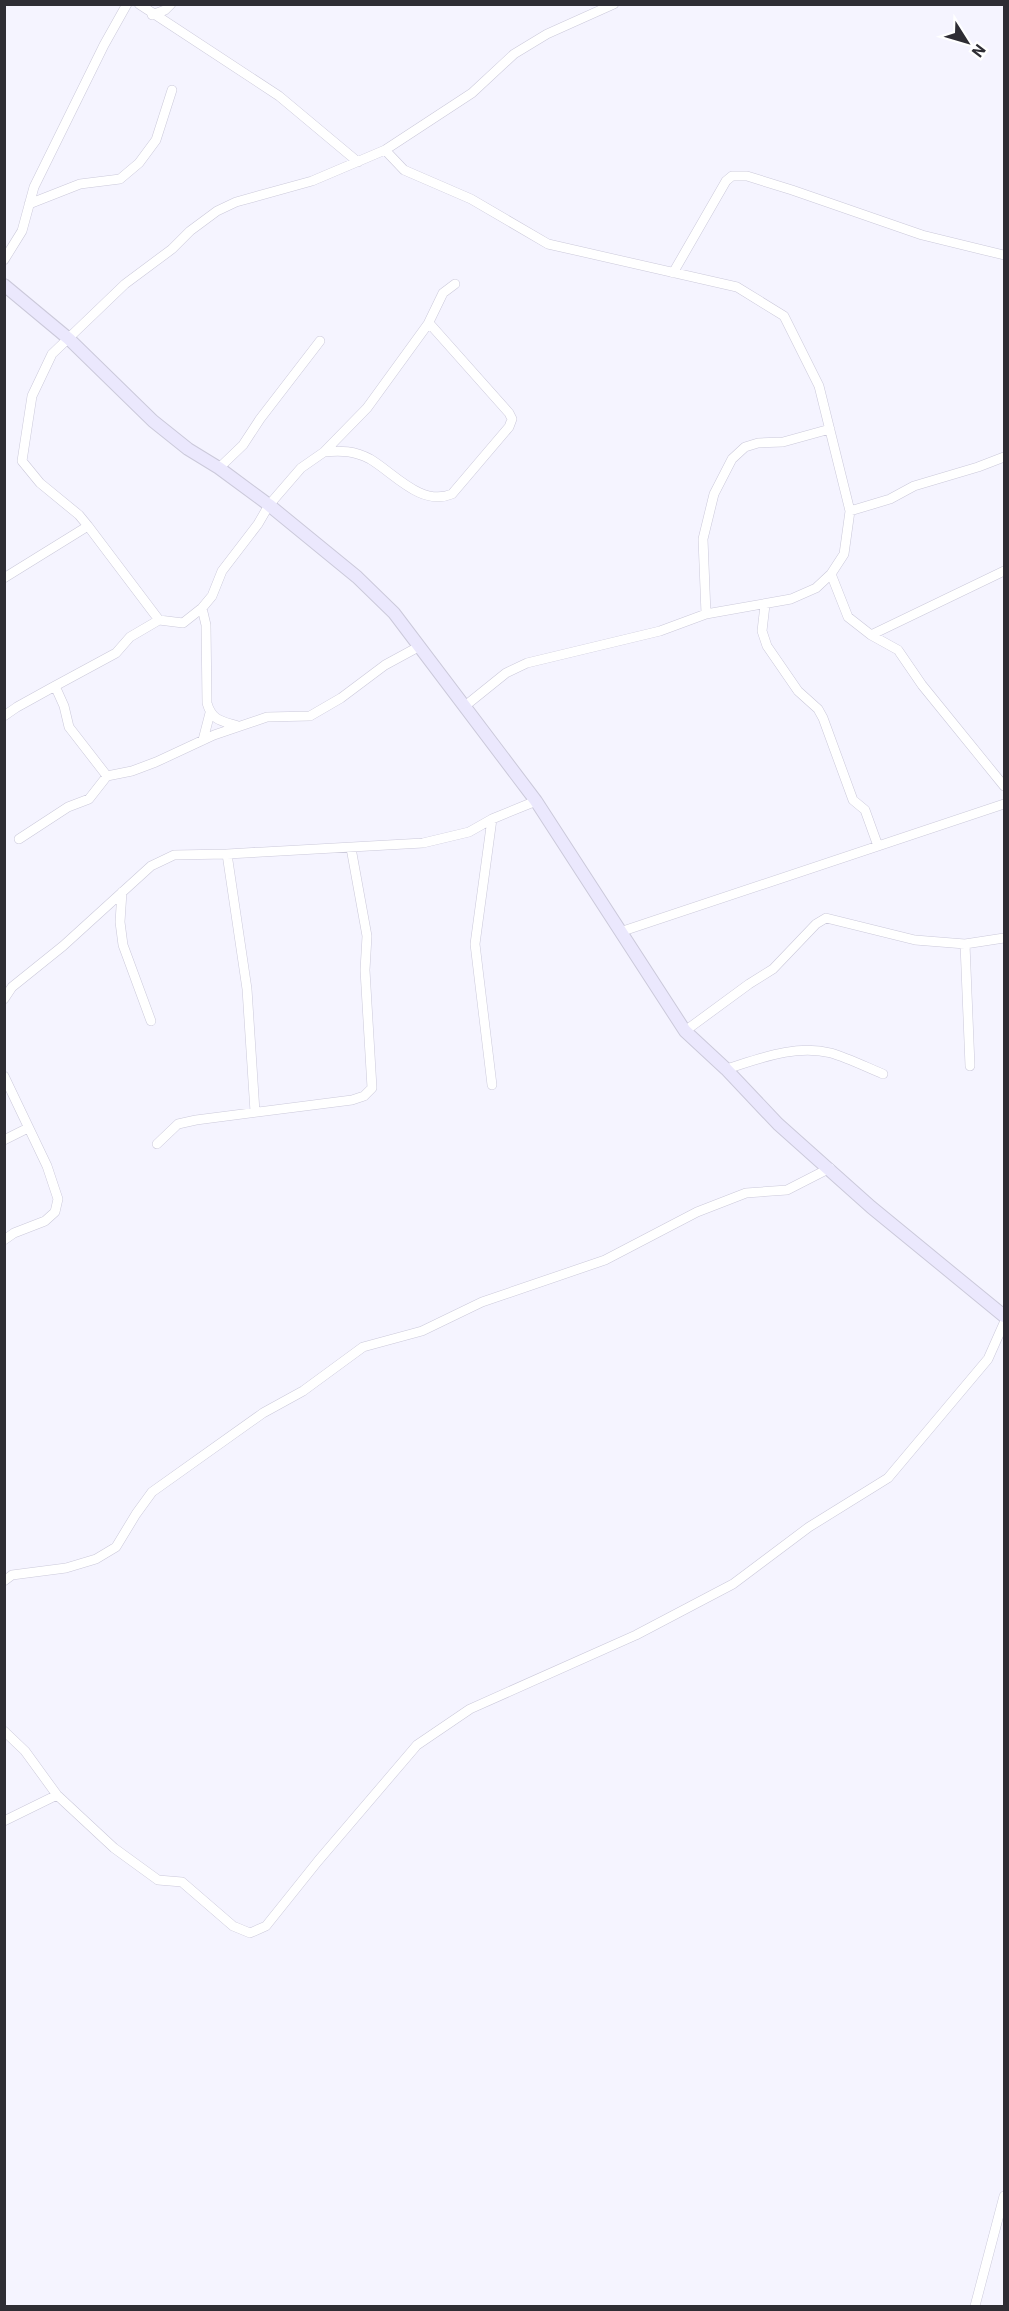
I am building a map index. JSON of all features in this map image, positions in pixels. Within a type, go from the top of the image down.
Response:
[{"type":"street","points":[[4,260],[22,231],[34,187],[44,166],[127,4]]},
{"type":"street","points":[[139,4],[152,15],[279,96],[358,162]]},
{"type":"street","points":[[152,15],[165,10],[171,4]]},
{"type":"street","points":[[159,620],[79,515],[40,483],[22,461],[32,396],[52,354],[125,284],[217,212],[236,202],[312,181],[385,150],[472,93],[514,54],[547,34],[614,4]]},
{"type":"street","points":[[29,204],[80,184],[120,179],[139,163],[156,140],[172,90]]},
{"type":"street","points":[[385,150],[404,170],[471,199],[548,244],[737,287],[784,316],[819,386],[850,511],[844,554],[831,574],[816,588],[791,599],[706,614],[660,631],[527,663],[506,673],[465,706]]},
{"type":"street","points":[[673,273],[726,182],[732,176],[747,176],[792,190],[921,236],[1005,255]]},
{"type":"street","points":[[4,716],[116,653],[130,637],[159,620],[183,623],[202,608],[212,596],[222,571],[258,524],[269,505],[301,468],[324,452],[367,408],[429,323],[443,292],[455,284]]},
{"type":"street","points":[[4,285],[69,339],[153,422],[269,505],[357,577],[394,614],[536,801],[684,1031],[726,1069],[778,1124],[871,1207],[1005,1316]]},
{"type":"street","points":[[324,452],[344,450],[369,459],[393,477],[418,491],[434,497],[444,497],[452,494],[509,427],[512,419],[509,413],[429,323]]},
{"type":"street","points":[[219,468],[243,445],[260,419],[320,341]]},
{"type":"street","points":[[706,614],[703,539],[714,494],[732,459],[745,447],[751,445],[783,442],[830,429]]},
{"type":"street","points":[[850,511],[890,499],[914,486],[1005,457]]},
{"type":"street","points":[[4,578],[88,526]]},
{"type":"street","points":[[871,635],[1005,571]]},
{"type":"street","points":[[831,574],[848,617],[871,635],[898,650],[922,685],[1005,786]]},
{"type":"street","points":[[765,605],[762,631],[767,646],[798,691],[818,709],[823,718],[853,800],[864,810],[878,846]]},
{"type":"street","points":[[202,608],[206,625],[207,692],[210,713],[203,740]]},
{"type":"street","points":[[20,839],[68,807],[88,799],[107,776],[132,771],[238,726],[267,717],[310,716],[341,698],[385,665],[420,646]]},
{"type":"street","points":[[55,686],[64,706],[69,727],[107,776]]},
{"type":"street","points":[[210,713],[214,718],[238,726]]},
{"type":"street","points":[[4,999],[8,985],[63,946],[151,866],[174,855],[423,843],[469,832],[492,819],[536,801]]},
{"type":"street","points":[[620,932],[1005,804]]},
{"type":"street","points":[[492,819],[475,944],[492,1085]]},
{"type":"street","points":[[157,1144],[178,1124],[352,1100],[364,1096],[372,1088],[365,970],[367,936],[351,848]]},
{"type":"street","points":[[227,854],[247,989],[255,1112]]},
{"type":"street","points":[[122,892],[120,922],[123,945],[151,1021]]},
{"type":"street","points":[[684,1031],[773,969],[816,924],[826,918],[915,940],[965,944],[1005,938]]},
{"type":"street","points":[[965,944],[970,1066]]},
{"type":"street","points":[[726,1069],[778,1052],[809,1051],[830,1053],[883,1074]]},
{"type":"street","points":[[4,1076],[47,1166],[58,1199],[56,1212],[45,1221],[14,1233],[4,1240]]},
{"type":"street","points":[[4,1140],[28,1128]]},
{"type":"street","points":[[4,1581],[12,1575],[66,1568],[96,1559],[116,1546],[152,1492],[263,1413],[303,1391],[363,1347],[422,1331],[482,1302],[605,1260],[697,1212],[746,1193],[787,1190],[830,1168]]},
{"type":"street","points":[[4,1731],[25,1750],[57,1795],[114,1848],[158,1881],[182,1882],[233,1926],[250,1933],[266,1926],[417,1745],[470,1709],[636,1635],[733,1584],[809,1527],[888,1478],[988,1359],[1005,1323]]},
{"type":"street","points":[[4,1821],[57,1795]]},
{"type":"street","points":[[975,2307],[1005,2196]]}]
